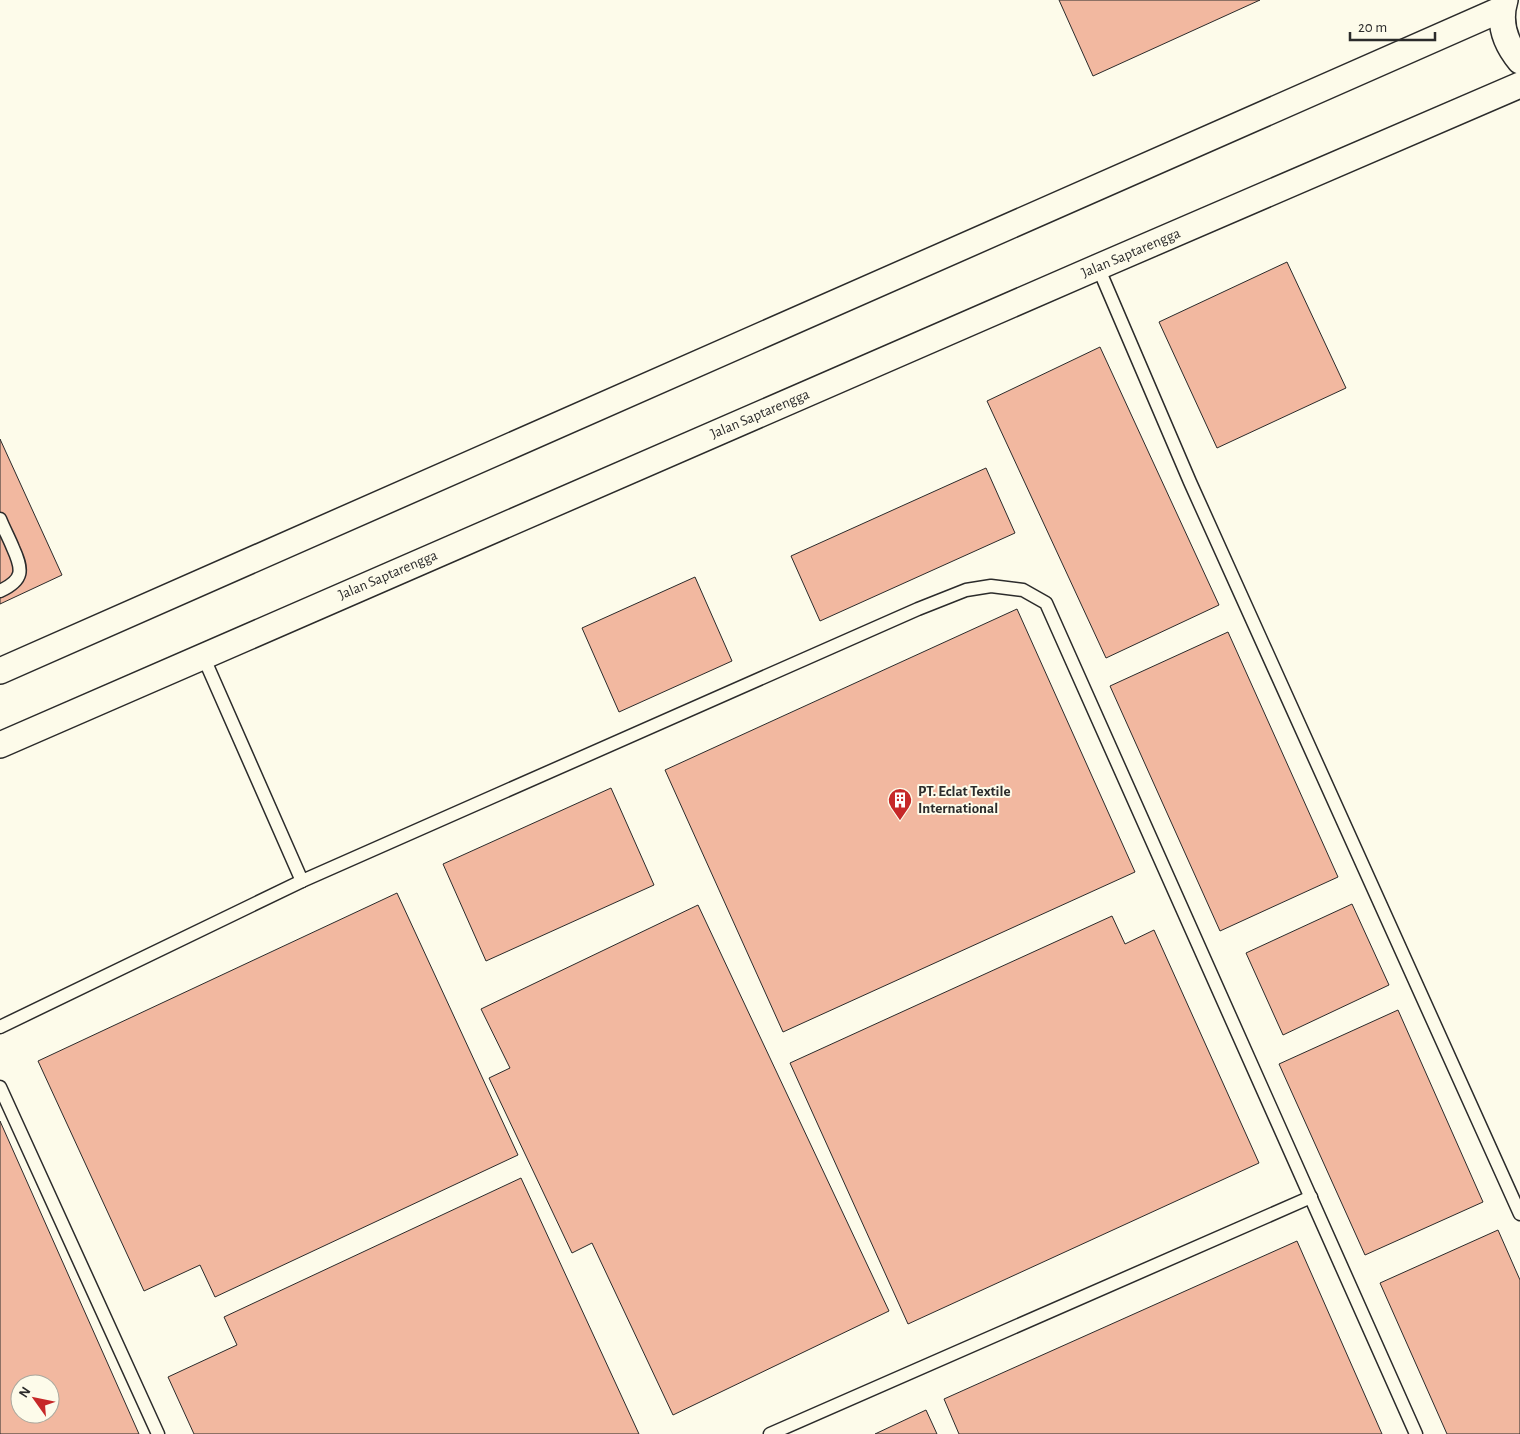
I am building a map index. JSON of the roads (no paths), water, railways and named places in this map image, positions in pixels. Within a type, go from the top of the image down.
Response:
[{"type":"street","points":[[0,671],[1504,4],[1503,30],[1510,50],[1520,60]]},
{"type":"street","name":"Jalan Saptarengga","points":[[0,745],[1520,85]]},
{"type":"lane","points":[[1098,267],[1194,491],[1520,1214]]},
{"type":"lane","points":[[0,519],[19,561],[20,569],[19,577],[15,582],[0,591]]},
{"type":"lane","points":[[0,1027],[302,881],[918,609],[966,590],[991,586],[1023,590],[1046,603],[1416,1434]]},
{"type":"lane","points":[[202,656],[302,881]]},
{"type":"lane","points":[[0,1086],[158,1434]]},
{"type":"lane","points":[[770,1434],[1311,1197]]},
{"type":"place","name":"PT. Eclat Textile International","points":[[900,821]]}]
